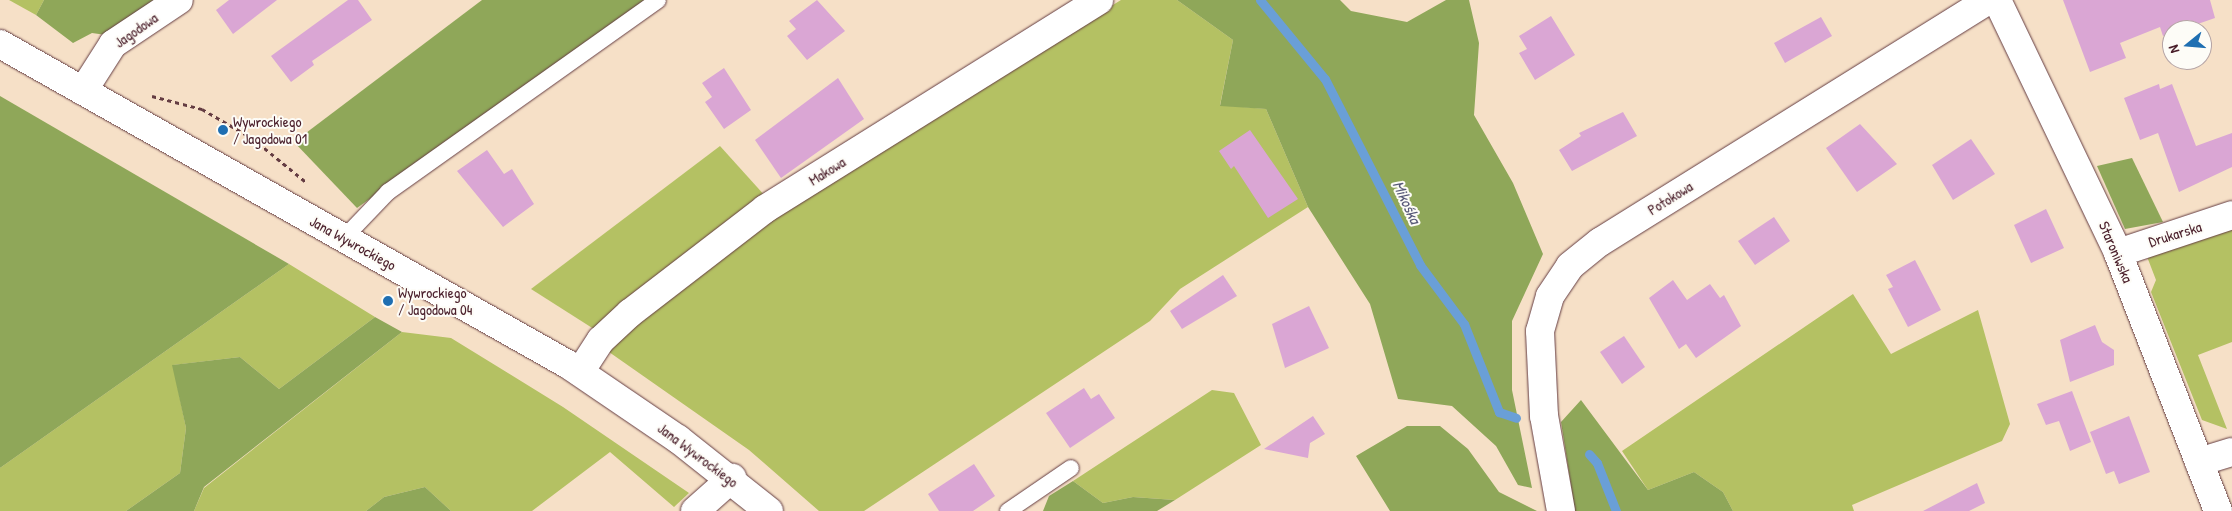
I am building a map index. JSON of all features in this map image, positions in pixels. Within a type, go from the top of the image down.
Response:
[{"type":"street","name":"Jagodowa","points":[[83,91],[113,44],[179,0]]},
{"type":"street","name":"Makowa","points":[[580,372],[601,340],[630,312],[765,209],[1099,0]]},
{"type":"street","name":"Potokowa","points":[[1561,511],[1544,416],[1540,331],[1550,296],[1570,266],[1600,242],[1989,0]]},
{"type":"street","name":"Staroniwska","points":[[1997,0],[2118,253],[2218,511]]},
{"type":"street","name":"Jana Wywrockiego","points":[[0,44],[580,372],[732,478],[769,511]]},
{"type":"street","name":"Drukarska","points":[[2118,253],[2232,215]]},
{"type":"street","points":[[2199,462],[2232,452]]},
{"type":"street","points":[[695,511],[732,478]]},
{"type":"lane","points":[[344,238],[388,192],[658,0]]},
{"type":"lane","points":[[1008,511],[1071,468]]},
{"type":"green space","points":[[9,0],[44,0],[36,15]]},
{"type":"green space","points":[[44,0],[160,0],[113,36],[92,33],[73,43],[36,15]]},
{"type":"green space","points":[[482,0],[647,0],[357,208],[294,142]]},
{"type":"green space","points":[[1121,0],[1177,0],[1233,40],[1220,105],[1266,109],[1308,207],[1180,289],[1150,321],[864,511],[819,511],[749,450],[609,352],[655,305],[778,210]]},
{"type":"green space","points":[[1177,0],[1340,0],[1351,11],[1407,22],[1446,0],[1469,0],[1479,43],[1474,115],[1513,183],[1543,254],[1512,321],[1512,390],[1532,488],[1518,485],[1496,446],[1452,406],[1398,399],[1370,304],[1308,207],[1266,109],[1220,106],[1233,40]]},
{"type":"green space","points":[[0,96],[289,264],[0,468]]},
{"type":"green space","points":[[720,146],[767,198],[597,331],[531,289]]},
{"type":"green space","points":[[2132,158],[2163,222],[2125,229],[2097,166]]},
{"type":"green space","points":[[2232,226],[2232,342],[2198,355],[2227,429],[2202,420],[2151,292],[2156,280],[2146,254]]},
{"type":"green space","points":[[289,264],[375,317],[279,389],[240,357],[173,365],[186,428],[180,473],[126,511],[0,511],[0,468]]},
{"type":"green space","points":[[1853,294],[1891,354],[1978,310],[2010,424],[2002,441],[1852,505],[1854,511],[1733,511],[1723,492],[1694,472],[1648,490],[1622,451]]},
{"type":"green space","points":[[375,317],[402,332],[204,487],[194,511],[126,511],[180,473],[186,428],[172,365],[240,357],[279,389]]},
{"type":"green space","points":[[402,332],[451,338],[563,407],[689,493],[674,507],[610,452],[532,511],[451,511],[425,487],[384,497],[366,511],[194,511],[204,488]]},
{"type":"green space","points":[[1212,390],[1234,393],[1261,445],[1175,500],[1133,497],[1103,503],[1073,481]]},
{"type":"green space","points":[[1581,400],[1648,490],[1694,472],[1723,492],[1733,511],[1575,511],[1561,422]]},
{"type":"green space","points":[[1407,426],[1440,426],[1468,449],[1499,492],[1537,511],[1390,511],[1356,456]]},
{"type":"green space","points":[[1073,481],[1103,503],[1133,497],[1175,500],[1157,511],[1043,511],[1049,496]]},
{"type":"green space","points":[[425,487],[451,511],[366,511],[384,497]]},
{"type":"building","points":[[229,0],[277,0],[233,34],[216,10]]},
{"type":"building","points":[[348,0],[358,0],[372,20],[312,61],[314,65],[291,82],[271,56]]},
{"type":"building","points":[[817,0],[845,31],[807,60],[787,36],[796,29],[789,21]]},
{"type":"building","points":[[2063,0],[2210,0],[2215,18],[2209,20],[2162,20],[2162,33],[2160,27],[2120,43],[2126,58],[2090,72]]},
{"type":"building","points":[[1551,16],[1575,55],[1535,80],[1519,53],[1527,49],[1519,36]]},
{"type":"building","points":[[1821,17],[1832,36],[1785,63],[1774,43]]},
{"type":"building","points":[[724,68],[751,110],[724,129],[705,102],[712,97],[702,83]]},
{"type":"building","points":[[838,78],[864,119],[781,178],[755,140]]},
{"type":"building","points":[[2159,84],[2160,89],[2172,84],[2196,146],[2232,133],[2232,167],[2179,192],[2158,133],[2140,140],[2124,98]]},
{"type":"building","points":[[1623,112],[1637,136],[1572,171],[1559,150],[1581,136],[1579,133]]},
{"type":"building","points":[[1860,124],[1897,164],[1857,192],[1826,148]]},
{"type":"building","points":[[1250,130],[1298,199],[1268,218],[1234,166],[1231,169],[1219,151]]},
{"type":"building","points":[[1971,139],[1995,174],[1953,200],[1932,165]]},
{"type":"building","points":[[487,150],[504,174],[512,169],[534,204],[503,227],[457,171]]},
{"type":"building","points":[[2046,209],[2064,248],[2031,263],[2014,225]]},
{"type":"building","points":[[1774,217],[1790,241],[1755,265],[1738,241]]},
{"type":"building","points":[[1915,260],[1941,310],[1908,327],[1888,289],[1893,287],[1886,275]]},
{"type":"building","points":[[1223,275],[1237,296],[1182,329],[1170,311]]},
{"type":"building","points":[[1673,280],[1687,300],[1710,284],[1720,298],[1724,295],[1741,326],[1696,358],[1686,344],[1679,349],[1649,298]]},
{"type":"building","points":[[1309,306],[1329,348],[1285,368],[1272,324]]},
{"type":"building","points":[[2095,325],[2102,342],[2114,350],[2114,365],[2070,382],[2060,340]]},
{"type":"building","points":[[1624,336],[1645,367],[1622,384],[1600,352]]},
{"type":"building","points":[[1084,388],[1091,399],[1099,394],[1115,418],[1070,448],[1046,413]]},
{"type":"building","points":[[2072,391],[2091,442],[2070,451],[2059,421],[2046,425],[2037,404]]},
{"type":"building","points":[[1313,416],[1325,434],[1310,443],[1308,458],[1264,449]]},
{"type":"building","points":[[2129,416],[2150,472],[2119,484],[2114,471],[2106,474],[2090,432]]},
{"type":"building","points":[[974,464],[995,496],[973,511],[939,511],[928,494]]},
{"type":"building","points":[[1977,483],[1985,503],[1969,511],[1923,511]]},
{"type":"waterway","name":"Mikośka","points":[[1260,0],[1325,79],[1420,265],[1464,324],[1499,412],[1516,418]]},
{"type":"waterway","name":"Mikośka","points":[[1589,454],[1597,463],[1616,511]]},
{"type":"place","name":"Wywrockiego / Jagodowa 01","points":[[223,130]]},
{"type":"place","name":"Wywrockiego / Jagodowa 04","points":[[388,301]]}]
